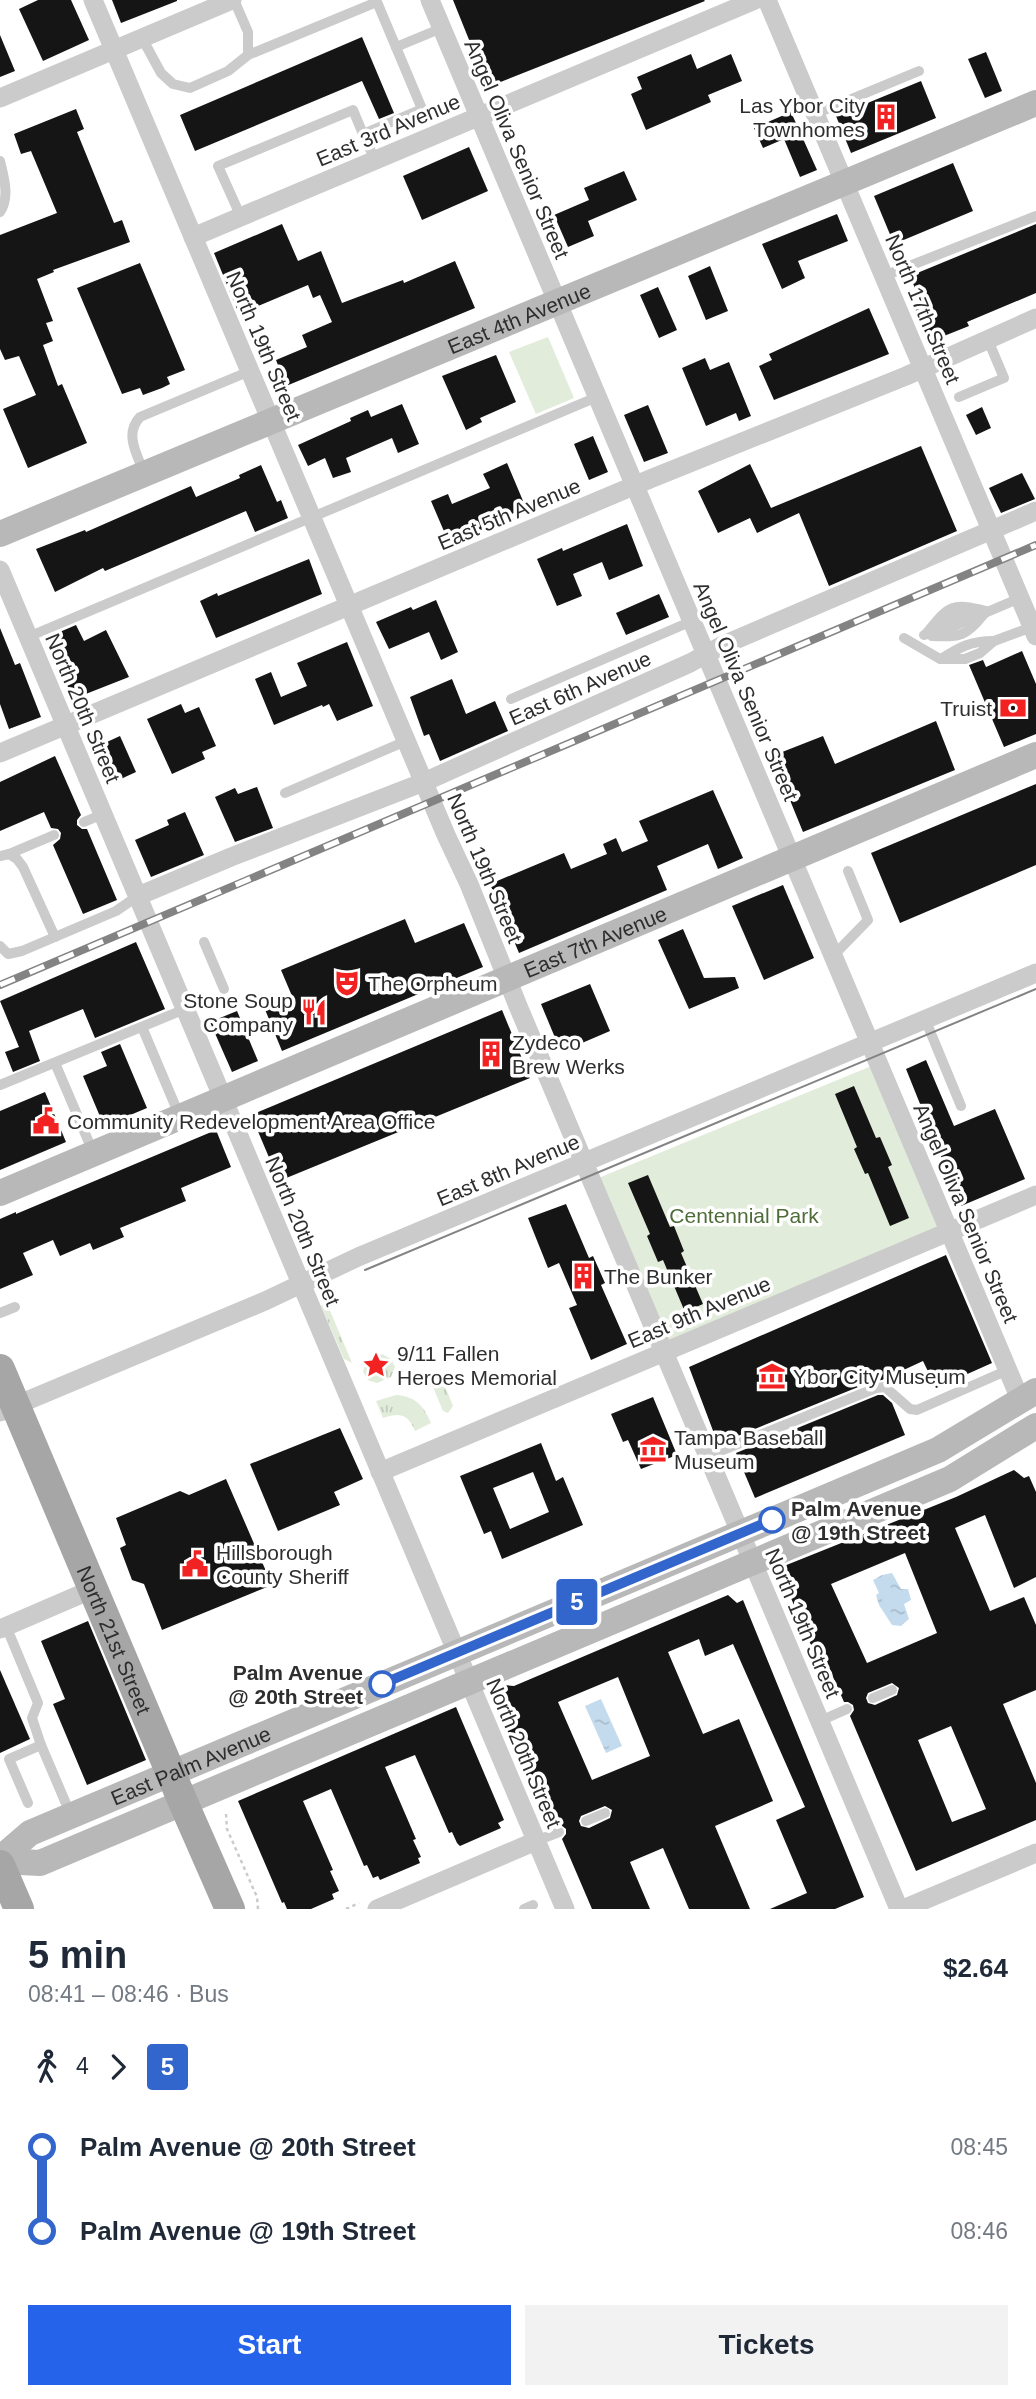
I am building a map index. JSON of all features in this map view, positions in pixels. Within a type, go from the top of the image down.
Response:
[{"type":"main road","name":"North 21st Street","points":[[0,1369],[8,1409],[93,1590],[230,1909]]},
{"type":"main road","points":[[0,1862],[19,1909]]},
{"type":"street","name":"North 19th Street","points":[[93,0],[901,1909]]},
{"type":"street","points":[[0,98],[233,0]]},
{"type":"street","name":"Angel Oliva Senior Street","points":[[430,0],[1008,1370],[1028,1395]]},
{"type":"street","name":"East 3rd Avenue","points":[[193,237],[755,0]]},
{"type":"street","name":"North 17th Street","points":[[767,0],[1034,632]]},
{"type":"street","name":"East 4th Avenue","points":[[0,534],[1036,103]]},
{"type":"street","name":"East 5th Avenue","points":[[0,753],[635,485],[923,369],[1036,318]]},
{"type":"street","name":"East 6th Avenue","points":[[138,896],[424,782],[706,654],[1036,511]]},
{"type":"street","name":"North 20th Street","points":[[0,570],[565,1909]]},
{"type":"street","name":"East 7th Avenue","points":[[0,1193],[1036,755]]},
{"type":"street","name":"East 8th Avenue","points":[[8,1409],[358,1257],[1036,973]]},
{"type":"street","name":"East 9th Avenue","points":[[380,1472],[1036,1195]]},
{"type":"street","name":"East Palm Avenue","points":[[0,1862],[30,1833],[938,1450],[1028,1395]]},
{"type":"street","name":"East Palm Avenue","points":[[0,1862],[40,1863],[950,1479],[1036,1426]]},
{"type":"street","points":[[3,1628],[93,1590]]},
{"type":"street","points":[[368,1906],[536,1842]]},
{"type":"street","points":[[901,1909],[1036,1853]]},
{"type":"lane","points":[[233,0],[248,32],[248,55]]},
{"type":"lane","points":[[142,37],[161,73],[173,84],[190,88],[228,71],[248,55],[377,2],[422,109],[363,134]]},
{"type":"lane","points":[[396,47],[442,28]]},
{"type":"lane","points":[[815,114],[919,71]]},
{"type":"lane","points":[[241,217],[218,166],[353,110],[375,160]]},
{"type":"lane","points":[[0,161],[6,188],[4,206],[0,212]]},
{"type":"lane","points":[[884,276],[1036,216]]},
{"type":"lane","points":[[959,397],[1004,378],[988,340]]},
{"type":"lane","points":[[144,473],[133,446],[131,433],[133,425],[140,417],[250,371]]},
{"type":"lane","points":[[28,637],[597,397]]},
{"type":"lane","points":[[924,635],[952,627],[1020,598]]},
{"type":"lane","points":[[918,648],[924,635],[945,611],[960,605],[986,611]]},
{"type":"lane","points":[[511,699],[692,621]]},
{"type":"lane","points":[[904,638],[940,659],[975,641],[994,641],[1034,632]]},
{"type":"lane","points":[[285,793],[406,741]]},
{"type":"lane","points":[[84,822],[103,814]]},
{"type":"lane","points":[[4,855],[54,835]]},
{"type":"lane","points":[[4,855],[17,859],[23,867],[55,937]]},
{"type":"lane","points":[[833,956],[868,920],[848,871]]},
{"type":"lane","points":[[0,946],[8,954],[14,954],[116,911],[138,896]]},
{"type":"lane","points":[[204,942],[225,989]]},
{"type":"lane","points":[[0,1085],[185,1009]]},
{"type":"lane","points":[[925,1019],[961,1107]]},
{"type":"lane","points":[[142,1027],[180,1116]]},
{"type":"lane","points":[[55,1063],[93,1153]]},
{"type":"lane","points":[[0,1313],[15,1307]]},
{"type":"lane","points":[[708,1456],[876,1388],[886,1387],[910,1409],[917,1410],[1008,1370]]},
{"type":"lane","points":[[3,1628],[38,1703],[32,1718],[71,1815]]},
{"type":"lane","points":[[873,1698],[892,1690]]},
{"type":"lane","points":[[820,1721],[847,1709]]},
{"type":"lane","points":[[28,1803],[9,1759],[41,1745]]},
{"type":"lane","points":[[586,1821],[605,1812]]},
{"type":"lane","points":[[536,1842],[559,1832]]},
{"type":"path","points":[[226,1814],[228,1829],[257,1897],[258,1909]]},
{"type":"path","points":[[346,1909],[368,1906]]},
{"type":"green space","points":[[548,337],[574,398],[536,414],[509,352]]},
{"type":"green space","name":"Centennial Park","points":[[874,1065],[943,1228],[665,1347],[596,1179]]},
{"type":"green space","points":[[326,1301],[352,1363],[344,1359],[321,1306]]},
{"type":"green space","points":[[382,1354],[391,1359],[395,1367],[391,1377],[377,1383],[367,1380],[363,1371],[367,1360]]},
{"type":"green space","points":[[436,1377],[442,1379],[453,1406],[448,1413],[443,1411],[431,1382]]},
{"type":"green space","points":[[396,1395],[408,1397],[418,1403],[431,1423],[415,1431],[403,1416],[383,1418],[376,1401]]},
{"type":"water","points":[[892,1573],[901,1589],[908,1589],[911,1600],[904,1604],[909,1619],[901,1626],[892,1625],[879,1605],[876,1595],[879,1593],[873,1580]]},
{"type":"water","points":[[601,1699],[622,1746],[606,1753],[585,1706]]},
{"type":"building","points":[[38,0],[71,0],[89,40],[43,61],[19,9]]},
{"type":"building","points":[[112,0],[177,0],[177,1],[121,23]]},
{"type":"building","points":[[453,0],[704,0],[705,1],[488,87]]},
{"type":"building","points":[[0,35],[15,71],[0,77]]},
{"type":"building","points":[[362,37],[394,113],[379,119],[362,81],[195,151],[180,115]]},
{"type":"building","points":[[986,52],[1002,91],[985,98],[968,59]]},
{"type":"building","points":[[691,54],[697,69],[731,54],[742,81],[708,95],[711,102],[646,130],[631,94],[642,89],[637,77]]},
{"type":"building","name":"Las Ybor City Townhomes","points":[[921,81],[936,118],[851,153],[836,116]]},
{"type":"building","points":[[76,109],[84,129],[77,132],[114,223],[122,220],[130,242],[53,270],[54,272],[37,279],[53,321],[46,323],[53,341],[43,345],[58,386],[62,384],[87,443],[28,468],[3,409],[36,395],[19,356],[5,360],[0,349],[0,235],[57,213],[31,151],[21,154],[14,134]]},
{"type":"building","points":[[791,112],[817,170],[800,177],[784,139],[763,148],[754,128]]},
{"type":"building","points":[[469,147],[488,191],[422,220],[403,176]]},
{"type":"building","points":[[953,163],[973,211],[894,244],[874,196]]},
{"type":"building","points":[[624,171],[637,200],[588,221],[594,236],[568,247],[554,215],[589,200],[584,188]]},
{"type":"building","points":[[837,214],[848,241],[798,261],[805,278],[782,289],[762,244]]},
{"type":"building","points":[[282,224],[298,261],[321,251],[342,303],[403,280],[404,283],[455,261],[475,308],[286,386],[276,360],[307,347],[302,335],[332,322],[320,295],[313,298],[308,285],[239,314],[214,253]]},
{"type":"building","points":[[1036,224],[1036,293],[967,322],[969,326],[929,342],[914,306],[921,303],[910,276]]},
{"type":"building","points":[[140,263],[185,370],[167,377],[170,384],[162,388],[143,395],[140,388],[122,394],[77,288]]},
{"type":"building","points":[[710,266],[728,311],[706,320],[688,276]]},
{"type":"building","points":[[658,287],[677,330],[659,338],[640,295]]},
{"type":"building","points":[[869,308],[889,354],[774,400],[759,366],[772,360],[769,354]]},
{"type":"building","points":[[496,355],[516,402],[480,418],[482,422],[466,430],[442,376]]},
{"type":"building","points":[[705,358],[710,370],[729,362],[751,416],[739,421],[736,413],[706,426],[682,368]]},
{"type":"building","points":[[402,404],[419,444],[398,453],[392,438],[346,458],[351,472],[333,478],[325,458],[308,466],[298,445],[351,421],[350,418],[368,410],[371,417]]},
{"type":"building","points":[[648,405],[668,453],[644,462],[624,415]]},
{"type":"building","points":[[982,407],[991,428],[976,435],[966,415]]},
{"type":"building","points":[[593,436],[608,472],[589,480],[574,444]]},
{"type":"building","points":[[921,446],[957,531],[829,586],[799,513],[757,533],[750,518],[718,533],[698,491],[750,464],[771,508]]},
{"type":"building","points":[[507,463],[526,508],[500,519],[502,522],[449,543],[431,501],[448,494],[452,504],[490,488],[483,474]]},
{"type":"building","points":[[261,465],[277,502],[281,500],[288,518],[255,532],[246,511],[105,571],[103,568],[55,592],[36,549],[85,530],[86,532],[191,486],[196,497],[240,478],[239,475]]},
{"type":"building","points":[[1022,473],[1035,499],[1001,513],[989,488]]},
{"type":"building","points":[[627,524],[643,566],[609,580],[602,562],[573,574],[582,596],[557,606],[537,559]]},
{"type":"building","points":[[309,559],[322,594],[216,638],[200,601]]},
{"type":"building","points":[[659,594],[669,617],[626,635],[616,613]]},
{"type":"building","points":[[436,600],[458,652],[441,660],[429,632],[389,649],[376,622]]},
{"type":"building","points":[[76,625],[84,641],[106,630],[129,677],[73,699],[55,656],[55,649],[61,646],[55,634]]},
{"type":"building","points":[[0,628],[15,665],[20,663],[41,717],[9,729],[0,704]]},
{"type":"building","points":[[347,642],[373,706],[337,721],[329,704],[323,707],[322,705],[274,725],[255,679],[271,672],[281,697],[307,686],[297,663]]},
{"type":"building","points":[[1022,651],[1036,684],[1036,734],[1004,747],[969,665],[983,660],[986,667]]},
{"type":"building","points":[[452,679],[466,714],[495,701],[508,731],[440,761],[429,734],[424,736],[410,697]]},
{"type":"building","points":[[181,704],[185,713],[199,707],[216,746],[202,752],[205,759],[172,774],[147,719]]},
{"type":"building","points":[[936,721],[955,770],[803,832],[772,756],[823,736],[835,764]]},
{"type":"building","points":[[120,736],[136,772],[112,783],[96,747]]},
{"type":"building","points":[[55,756],[81,815],[77,825],[87,829],[117,900],[83,914],[53,845],[60,839],[61,833],[58,829],[51,828],[44,812],[0,831],[0,782]]},
{"type":"building","points":[[1036,784],[1036,865],[900,923],[871,853]]},
{"type":"building","points":[[257,787],[273,828],[235,842],[215,797],[235,788],[238,794]]},
{"type":"building","points":[[713,790],[743,858],[718,869],[708,844],[657,866],[667,890],[519,953],[490,884],[564,853],[571,869],[607,854],[603,844],[616,838],[622,852],[648,841],[639,821]]},
{"type":"building","points":[[185,812],[204,855],[151,877],[135,840],[169,825],[167,820]]},
{"type":"building","points":[[783,885],[814,958],[764,980],[732,906]]},
{"type":"building","points":[[405,919],[415,943],[464,923],[483,967],[282,1051],[264,1007],[292,996],[281,970]]},
{"type":"building","points":[[683,929],[704,978],[735,977],[739,988],[689,1009],[658,940]]},
{"type":"building","points":[[136,942],[165,1009],[95,1038],[83,1009],[29,1031],[40,1061],[13,1072],[5,1052],[19,1047],[0,1001]]},
{"type":"building","points":[[590,984],[610,1031],[561,1052],[541,1004]]},
{"type":"building","points":[[502,1010],[530,1078],[279,1181],[251,1115]]},
{"type":"building","points":[[237,1011],[258,1061],[232,1072],[210,1022]]},
{"type":"building","points":[[120,1044],[147,1108],[104,1126],[83,1076],[107,1066],[101,1052]]},
{"type":"building","points":[[926,1060],[954,1126],[995,1109],[1025,1179],[961,1206],[906,1069]]},
{"type":"building","points":[[854,1086],[876,1138],[880,1137],[892,1165],[888,1167],[909,1218],[890,1226],[868,1173],[865,1174],[854,1149],[857,1147],[835,1094]]},
{"type":"building","points":[[45,1092],[66,1142],[0,1170],[0,1111]]},
{"type":"building","points":[[216,1130],[231,1167],[181,1188],[186,1201],[120,1228],[124,1237],[93,1250],[90,1243],[60,1256],[53,1240],[23,1253],[33,1275],[0,1289],[0,1219]]},
{"type":"building","points":[[648,1175],[670,1227],[674,1226],[684,1251],[681,1253],[703,1304],[685,1312],[663,1260],[658,1262],[647,1236],[650,1234],[628,1183]]},
{"type":"building","points":[[566,1204],[589,1258],[593,1256],[605,1283],[601,1285],[627,1344],[591,1360],[569,1308],[577,1305],[559,1263],[548,1268],[528,1218]]},
{"type":"building","points":[[946,1255],[992,1363],[936,1388],[923,1361],[882,1380],[873,1381],[718,1444],[689,1367]]},
{"type":"building","points":[[883,1395],[892,1403],[905,1435],[755,1498],[736,1453]]},
{"type":"building","points":[[653,1397],[677,1455],[641,1469],[628,1440],[623,1442],[611,1414]]},
{"type":"building","points":[[340,1428],[363,1479],[334,1492],[340,1505],[278,1531],[250,1464]]},
{"type":"building","points":[[541,1443],[556,1481],[563,1477],[583,1525],[502,1559],[491,1531],[484,1534],[460,1476]],"holes":[[[533,1472],[549,1512],[510,1529],[493,1488]]]},
{"type":"building","points":[[1014,1470],[1024,1478],[1029,1476],[1036,1492],[1036,1577],[1014,1588],[985,1515],[955,1528],[990,1611],[1024,1597],[1036,1625],[1036,1690],[1003,1704],[1036,1783],[1036,1820],[916,1871],[850,1716],[854,1710],[853,1705],[844,1702],[826,1661],[819,1664],[782,1577],[782,1571],[784,1566],[956,1497]],"holes":[[[905,1553],[937,1633],[867,1663],[831,1584]],[[892,1683],[899,1688],[897,1695],[875,1705],[868,1703],[868,1693]],[[951,1726],[986,1809],[952,1822],[918,1740]]]},
{"type":"building","name":"Hillsborough County Sheriff","points":[[226,1479],[272,1585],[162,1630],[144,1584],[132,1580],[120,1548],[126,1545],[116,1518],[180,1491],[189,1495]]},
{"type":"building","points":[[728,1595],[737,1603],[743,1600],[864,1897],[835,1909],[770,1909],[807,1893],[776,1820],[805,1807],[733,1644],[705,1656],[699,1639],[668,1652],[703,1734],[739,1719],[773,1801],[715,1826],[750,1909],[689,1909],[663,1848],[630,1862],[650,1909],[592,1909],[562,1839],[566,1829],[556,1825],[539,1785],[532,1788],[495,1702],[495,1695],[504,1685],[514,1686]],"holes":[[[618,1677],[650,1756],[592,1780],[558,1702]],[[605,1806],[612,1810],[610,1818],[589,1828],[581,1826],[581,1816]]]},
{"type":"building","points":[[88,1621],[146,1760],[87,1785],[53,1704],[65,1699],[41,1641]]},
{"type":"building","points":[[0,1670],[30,1739],[0,1753]]},
{"type":"building","points":[[456,1707],[504,1820],[498,1823],[501,1828],[460,1846],[452,1832],[449,1833],[415,1755],[385,1767],[416,1839],[413,1840],[421,1857],[418,1858],[420,1863],[380,1880],[378,1876],[373,1878],[367,1865],[364,1866],[331,1789],[303,1801],[333,1870],[330,1871],[339,1891],[332,1894],[334,1899],[311,1909],[287,1909],[238,1801]]},
{"type":"tram line","points":[[365,1270],[1036,989]]},
{"type":"railway","points":[[0,985],[1036,545]]},
{"type":"bus line","name":"5","points":[[382,1684],[772,1520]]},
{"type":"place","name":"Las Ybor City Townhomes","points":[[886,117]]},
{"type":"place","name":"Truist","points":[[1013,708]]},
{"type":"place","name":"The Orpheum","points":[[347,983]]},
{"type":"place","name":"Stone Soup Company","points":[[314,1012]]},
{"type":"place","name":"Zydeco Brew Werks","points":[[491,1054]]},
{"type":"place","name":"Community Redevelopment Area Office","points":[[46,1121]]},
{"type":"place","name":"The Bunker","points":[[583,1276]]},
{"type":"place","name":"9/11 Fallen Heroes Memorial","points":[[376,1365]]},
{"type":"place","name":"Ybor City Museum","points":[[772,1376]]},
{"type":"place","name":"Tampa Baseball Museum","points":[[653,1449]]},
{"type":"place","name":"Palm Avenue @ 19th Street","points":[[772,1520]]},
{"type":"place","name":"Hillsborough County Sheriff","points":[[195,1564]]},
{"type":"place","name":"Palm Avenue @ 20th Street","points":[[382,1684]]}]
